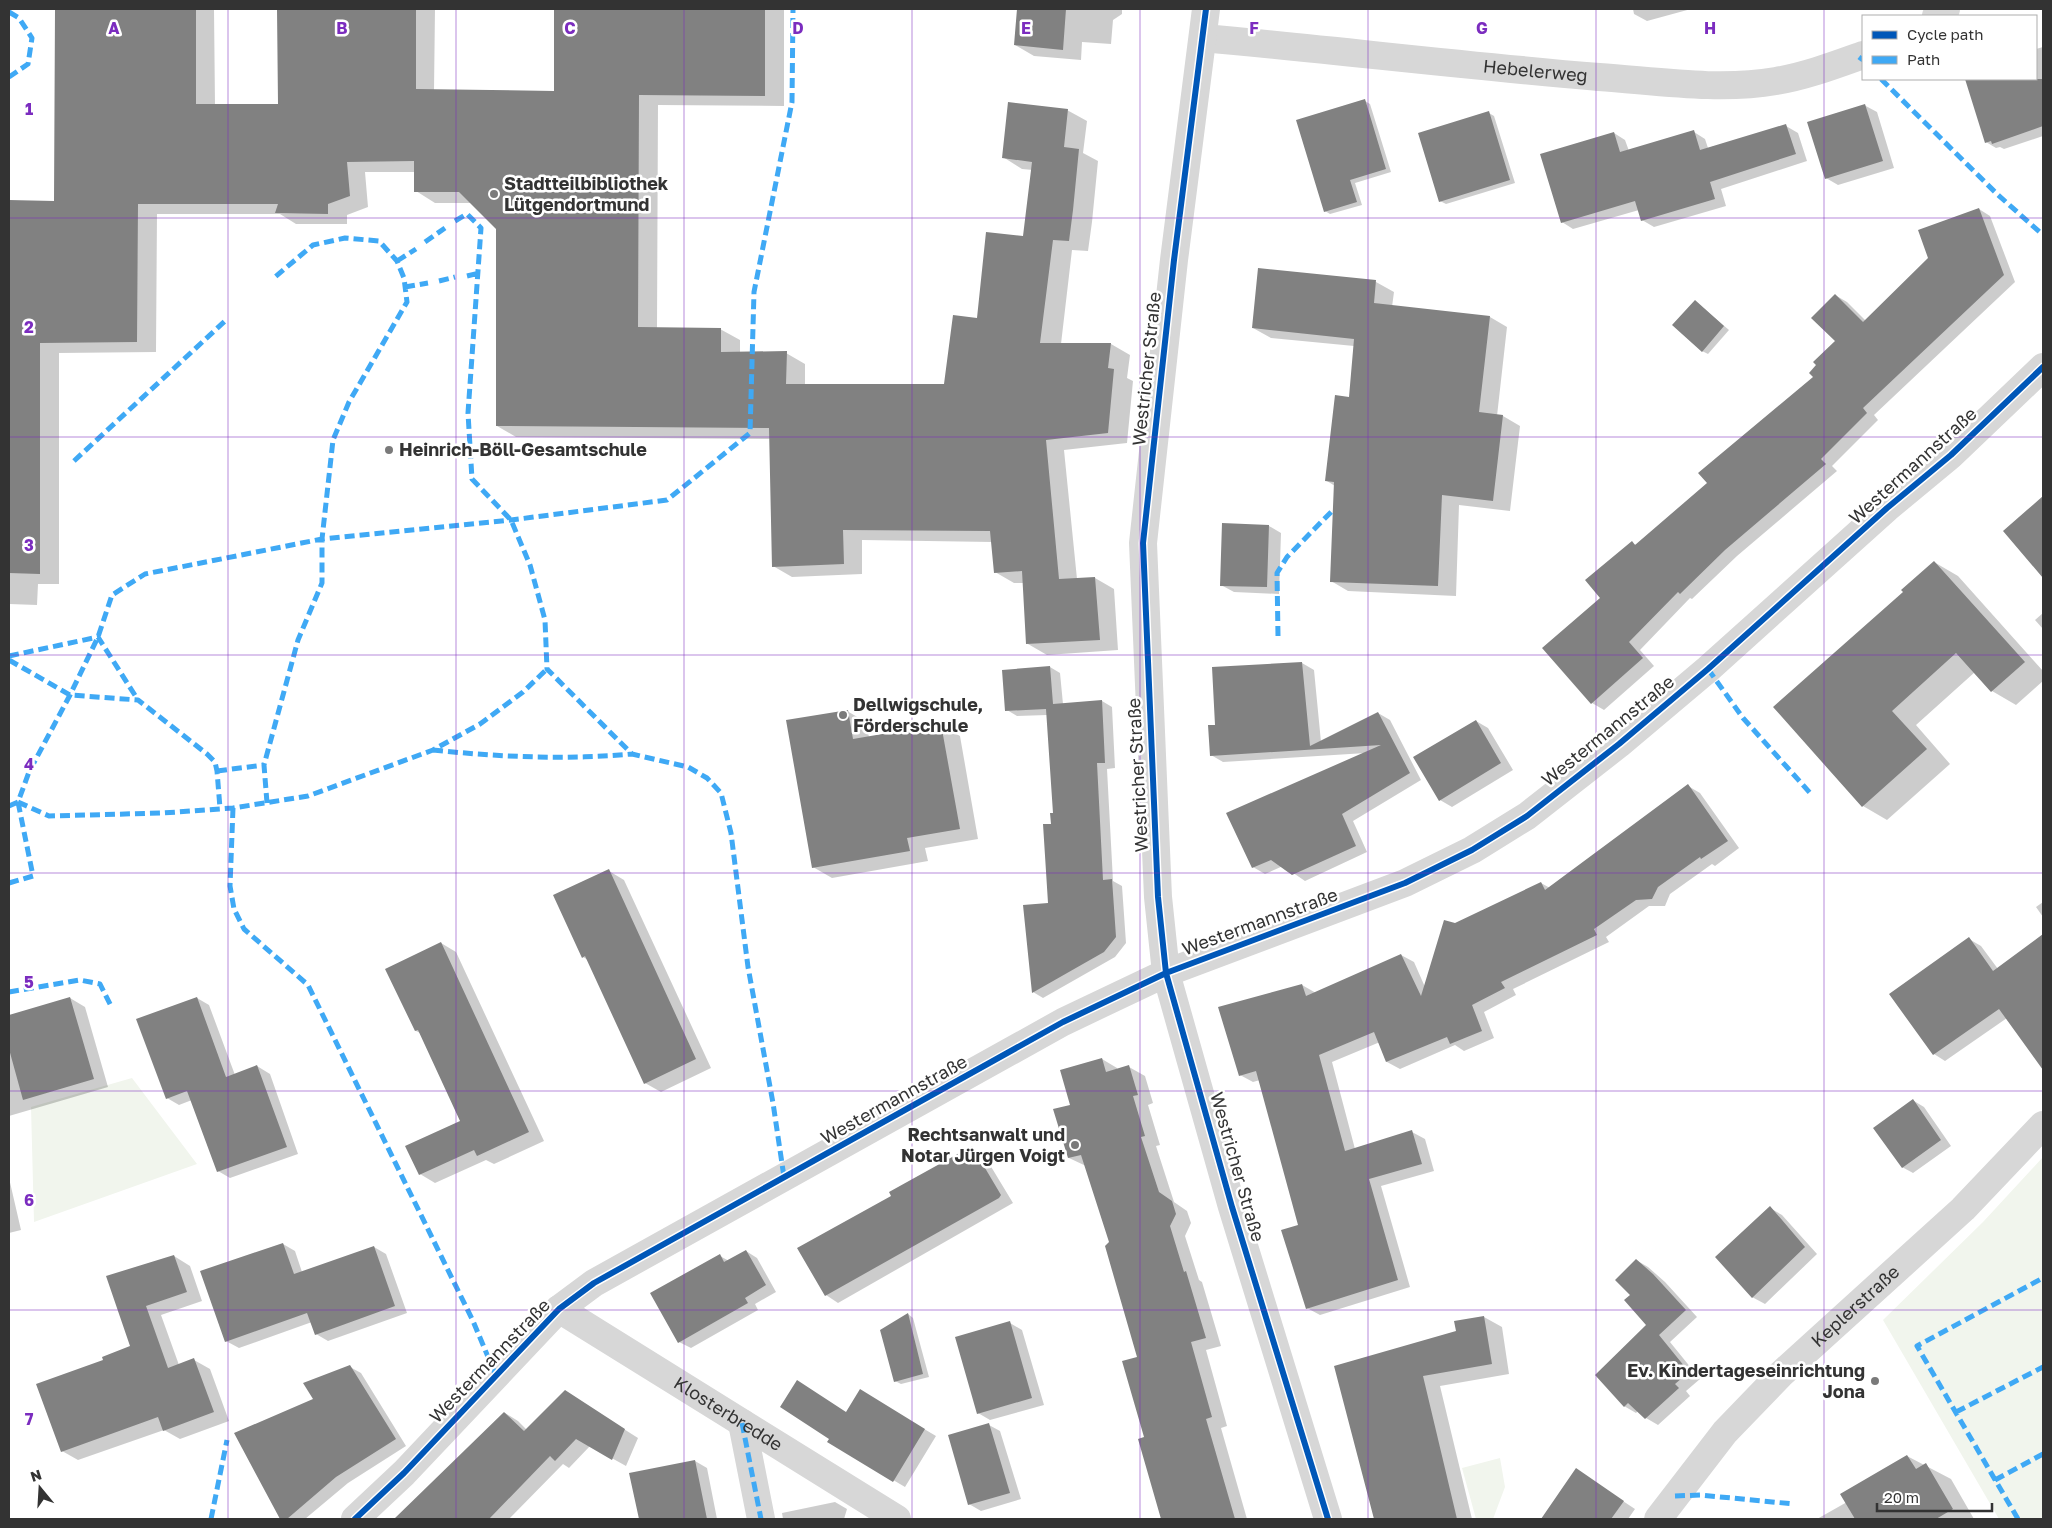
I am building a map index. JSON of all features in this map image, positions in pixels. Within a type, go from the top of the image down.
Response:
[{"type":"street","name":"Westricher Straße","points":[[1206,9],[1174,260],[1143,543],[1158,897],[1166,973],[1232,1207],[1328,1519]]},
{"type":"street","name":"Hebelerweg","points":[[1203,38],[1543,72],[1736,85],[1777,81],[1826,69],[1862,55]]},
{"type":"street","name":"Westermannstraße","points":[[355,1519],[404,1473],[559,1309],[582,1291],[938,1094],[1063,1022],[1166,973],[1404,883],[1472,850],[1527,816],[1620,744],[1708,669],[1887,508],[1950,455],[2043,367]]},
{"type":"street","name":"Keplerstraße","points":[[1658,1519],[1726,1432],[1780,1375],[1963,1209],[2043,1125]]},
{"type":"street","name":"Klosterbredde","points":[[559,1309],[897,1519]]},
{"type":"street","points":[[742,1423],[761,1519]]},
{"type":"shaded area","points":[[132,1078],[197,1164],[34,1222],[31,1107]]},
{"type":"shaded area","points":[[2043,1157],[2043,1519],[1999,1519],[1883,1320],[1983,1222]]},
{"type":"shaded area","points":[[1500,1458],[1505,1487],[1493,1519],[1476,1519],[1462,1468]]},
{"type":"building","points":[[55,9],[196,9],[196,104],[278,104],[277,9],[416,9],[416,89],[554,91],[554,9],[765,9],[765,96],[639,95],[638,327],[721,328],[721,352],[787,351],[786,384],[944,384],[953,315],[977,318],[986,232],[1023,236],[1032,162],[1002,158],[1008,102],[1068,109],[1064,147],[1079,149],[1073,210],[1069,241],[1053,240],[1040,343],[1111,343],[1108,368],[1114,369],[1108,433],[1046,440],[1059,579],[1095,577],[1100,640],[1026,644],[1022,571],[994,573],[990,531],[843,530],[844,564],[772,567],[769,428],[496,426],[496,229],[459,192],[414,192],[414,161],[347,162],[350,196],[328,204],[328,214],[275,213],[278,204],[138,204],[137,342],[40,343],[40,574],[9,573],[9,200],[54,201]]},
{"type":"building","points":[[1017,9],[1066,9],[1063,50],[1014,45]]},
{"type":"building","points":[[2043,79],[2043,126],[1992,144],[1991,141],[1985,143],[1965,80]]},
{"type":"building","points":[[1365,99],[1386,169],[1350,180],[1357,202],[1324,212],[1296,120]]},
{"type":"building","points":[[1865,104],[1883,161],[1825,179],[1807,122]]},
{"type":"building","points":[[1489,111],[1510,180],[1439,202],[1418,133]]},
{"type":"building","points":[[1786,124],[1796,154],[1710,182],[1715,199],[1641,221],[1635,201],[1561,223],[1540,154],[1614,132],[1620,152],[1694,130],[1700,150]]},
{"type":"building","points":[[1979,208],[2004,275],[1863,408],[1867,413],[1821,459],[1826,464],[1725,550],[1680,594],[1678,592],[1629,642],[1643,658],[1591,704],[1542,648],[1600,598],[1585,580],[1632,541],[1635,545],[1707,483],[1698,473],[1813,377],[1809,373],[1816,365],[1813,362],[1835,341],[1811,318],[1835,294],[1863,322],[1928,258],[1918,230]]},
{"type":"building","points":[[1258,268],[1376,280],[1374,303],[1490,316],[1479,412],[1503,415],[1493,501],[1442,495],[1438,586],[1330,582],[1334,482],[1325,481],[1335,395],[1349,397],[1354,339],[1252,328]]},
{"type":"building","points":[[1695,300],[1724,326],[1702,352],[1672,325]]},
{"type":"building","points":[[2043,496],[2043,578],[2003,531]]},
{"type":"building","points":[[1222,523],[1269,525],[1267,587],[1220,586]]},
{"type":"building","points":[[1934,561],[2025,662],[1991,692],[1956,653],[1892,711],[1927,749],[1862,807],[1773,707],[1903,592],[1901,590]]},
{"type":"building","points":[[1302,662],[1310,746],[1378,712],[1410,773],[1342,814],[1356,846],[1292,875],[1271,860],[1252,868],[1226,813],[1381,745],[1210,756],[1208,725],[1215,725],[1212,667]]},
{"type":"building","points":[[1050,666],[1053,704],[1102,700],[1105,763],[1097,763],[1103,880],[1112,879],[1116,937],[1104,952],[1032,993],[1023,905],[1048,903],[1043,824],[1051,824],[1050,813],[1053,813],[1046,709],[1005,711],[1002,670]]},
{"type":"building","points":[[848,710],[853,739],[941,724],[960,829],[907,838],[910,851],[812,868],[786,720]]},
{"type":"building","points":[[1476,720],[1501,763],[1439,801],[1413,757]]},
{"type":"building","points":[[1688,784],[1728,841],[1701,859],[1700,857],[1658,887],[1652,899],[1636,900],[1594,929],[1597,935],[1501,982],[1505,988],[1472,1005],[1482,1031],[1450,1044],[1447,1037],[1386,1062],[1374,1032],[1319,1055],[1345,1151],[1412,1130],[1422,1164],[1369,1179],[1398,1280],[1306,1309],[1281,1230],[1298,1225],[1256,1071],[1239,1076],[1218,1007],[1302,984],[1306,996],[1401,954],[1421,996],[1444,920],[1455,923],[1541,882],[1545,890]]},
{"type":"building","points":[[609,869],[696,1059],[644,1084],[585,956],[582,958],[553,895]]},
{"type":"building","points":[[2043,934],[2043,1070],[1999,1009],[1933,1055],[1889,994],[1969,937],[1993,971]]},
{"type":"building","points":[[441,942],[529,1132],[477,1156],[474,1150],[419,1175],[405,1146],[460,1121],[418,1030],[415,1031],[385,969]]},
{"type":"building","points":[[70,997],[94,1079],[23,1100],[9,1049],[9,1015]]},
{"type":"building","points":[[197,997],[226,1077],[257,1065],[287,1147],[217,1172],[187,1091],[166,1099],[136,1019]]},
{"type":"building","points":[[1102,1058],[1106,1072],[1129,1065],[1138,1095],[1133,1096],[1145,1136],[1141,1137],[1159,1192],[1172,1201],[1176,1214],[1170,1226],[1206,1338],[1191,1342],[1212,1417],[1206,1419],[1235,1519],[1161,1519],[1138,1439],[1144,1437],[1122,1361],[1137,1357],[1105,1246],[1109,1242],[1081,1155],[1068,1158],[1053,1109],[1070,1105],[1060,1070]]},
{"type":"building","points":[[1913,1099],[1941,1140],[1902,1168],[1873,1128]]},
{"type":"building","points":[[972,1146],[1001,1195],[999,1198],[825,1296],[797,1248],[891,1196],[889,1192]]},
{"type":"building","points":[[1770,1206],[1805,1247],[1752,1298],[1715,1257]]},
{"type":"building","points":[[283,1243],[294,1274],[374,1246],[395,1306],[315,1335],[307,1313],[225,1342],[200,1271]]},
{"type":"building","points":[[746,1250],[766,1285],[745,1298],[748,1303],[678,1343],[650,1293],[720,1254],[724,1262]]},
{"type":"building","points":[[174,1255],[187,1292],[146,1306],[168,1368],[194,1358],[214,1412],[163,1431],[158,1417],[61,1452],[36,1384],[103,1360],[102,1357],[130,1346],[106,1276]]},
{"type":"building","points":[[1636,1259],[1653,1274],[1686,1310],[1659,1335],[1689,1372],[1675,1384],[1679,1388],[1645,1419],[1628,1403],[1624,1407],[1595,1375],[1646,1325],[1624,1300],[1630,1295],[1615,1280]]},
{"type":"building","points":[[908,1313],[923,1374],[894,1382],[880,1330]]},
{"type":"building","points":[[1484,1316],[1492,1364],[1423,1376],[1457,1519],[1374,1519],[1334,1366],[1456,1331],[1454,1321]]},
{"type":"building","points":[[1010,1321],[1032,1398],[977,1414],[955,1337]]},
{"type":"building","points":[[350,1365],[396,1439],[336,1477],[287,1519],[280,1519],[234,1433],[313,1399],[303,1383]]},
{"type":"building","points":[[797,1380],[846,1412],[860,1389],[925,1429],[893,1482],[827,1442],[829,1439],[780,1407]]},
{"type":"building","points":[[565,1390],[625,1429],[612,1460],[576,1439],[555,1461],[550,1456],[489,1519],[394,1519],[504,1412],[524,1431]]},
{"type":"building","points":[[989,1423],[1010,1493],[968,1505],[948,1435]]},
{"type":"building","points":[[1907,1455],[1916,1469],[1926,1463],[1953,1509],[1936,1519],[1855,1519],[1840,1494]]},
{"type":"building","points":[[695,1460],[707,1519],[639,1519],[629,1473]]},
{"type":"building","points":[[1576,1468],[1624,1501],[1611,1519],[1541,1519]]},
{"type":"marked path","points":[[9,806],[18,802],[29,772],[98,637],[112,595],[145,574],[322,539],[511,520],[667,500],[750,433],[754,292],[792,102],[793,9]]},
{"type":"marked path","points":[[9,12],[19,18],[32,38],[28,64],[9,77]]},
{"type":"marked path","points":[[1882,80],[1997,194],[2043,235]]},
{"type":"marked path","points":[[455,221],[467,214],[481,228],[468,413],[472,479],[511,520],[530,565],[545,620],[547,669],[632,754],[688,767],[707,778],[721,793],[731,833],[748,967],[773,1103],[784,1177]]},
{"type":"marked path","points":[[425,242],[445,228]]},
{"type":"marked path","points":[[267,803],[264,765],[298,640],[322,583],[322,539],[333,440],[349,402],[407,302],[404,278],[397,261],[379,241],[345,238],[313,245],[275,277]]},
{"type":"marked path","points":[[397,261],[416,249]]},
{"type":"marked path","points":[[467,276],[479,273]]},
{"type":"marked path","points":[[439,281],[455,277]]},
{"type":"marked path","points":[[405,287],[428,283]]},
{"type":"marked path","points":[[74,461],[225,321]]},
{"type":"marked path","points":[[1278,636],[1277,573],[1287,557],[1334,509]]},
{"type":"marked path","points":[[9,656],[98,637],[138,700]]},
{"type":"marked path","points":[[9,660],[70,695],[138,700],[215,762],[220,808]]},
{"type":"marked path","points":[[18,802],[49,816],[163,813],[233,808],[308,796],[433,750],[480,724],[523,692],[547,669]]},
{"type":"marked path","points":[[1708,669],[1743,718],[1811,794]]},
{"type":"marked path","points":[[433,750],[533,757],[632,754]]},
{"type":"marked path","points":[[217,771],[264,765]]},
{"type":"marked path","points":[[9,883],[33,876],[18,802]]},
{"type":"marked path","points":[[233,808],[230,886],[234,909],[244,929],[308,985],[473,1321],[496,1376]]},
{"type":"marked path","points":[[9,992],[80,980],[100,984],[111,1006]]},
{"type":"marked path","points":[[2018,1519],[1917,1346],[2043,1278]]},
{"type":"marked path","points":[[1956,1412],[2043,1367]]},
{"type":"marked path","points":[[742,1423],[761,1519]]},
{"type":"marked path","points":[[211,1519],[227,1440]]},
{"type":"marked path","points":[[1995,1480],[2043,1454]]},
{"type":"marked path","points":[[1675,1496],[1700,1495],[1794,1504]]},
{"type":"cycle path","points":[[1206,9],[1174,260],[1143,543],[1158,897],[1166,973],[1232,1207],[1328,1519]]},
{"type":"cycle path","points":[[355,1519],[404,1473],[559,1309],[594,1283],[1063,1022],[1166,973],[1405,883],[1472,850],[1527,816],[1619,744],[1708,669],[1887,508],[1951,455],[2043,367]]},
{"type":"place","name":"Stadtteilbibliothek Lütgendortmund","points":[[494,194]]},
{"type":"place","name":"Heinrich-Böll-Gesamtschule","points":[[389,450]]},
{"type":"place","name":"Dellwigschule, Förderschule","points":[[843,715]]},
{"type":"place","name":"Rechtsanwalt und Notar Jürgen Voigt","points":[[1075,1145]]},
{"type":"place","name":"Ev. Kindertageseinrichtung Jona","points":[[1875,1381]]}]
